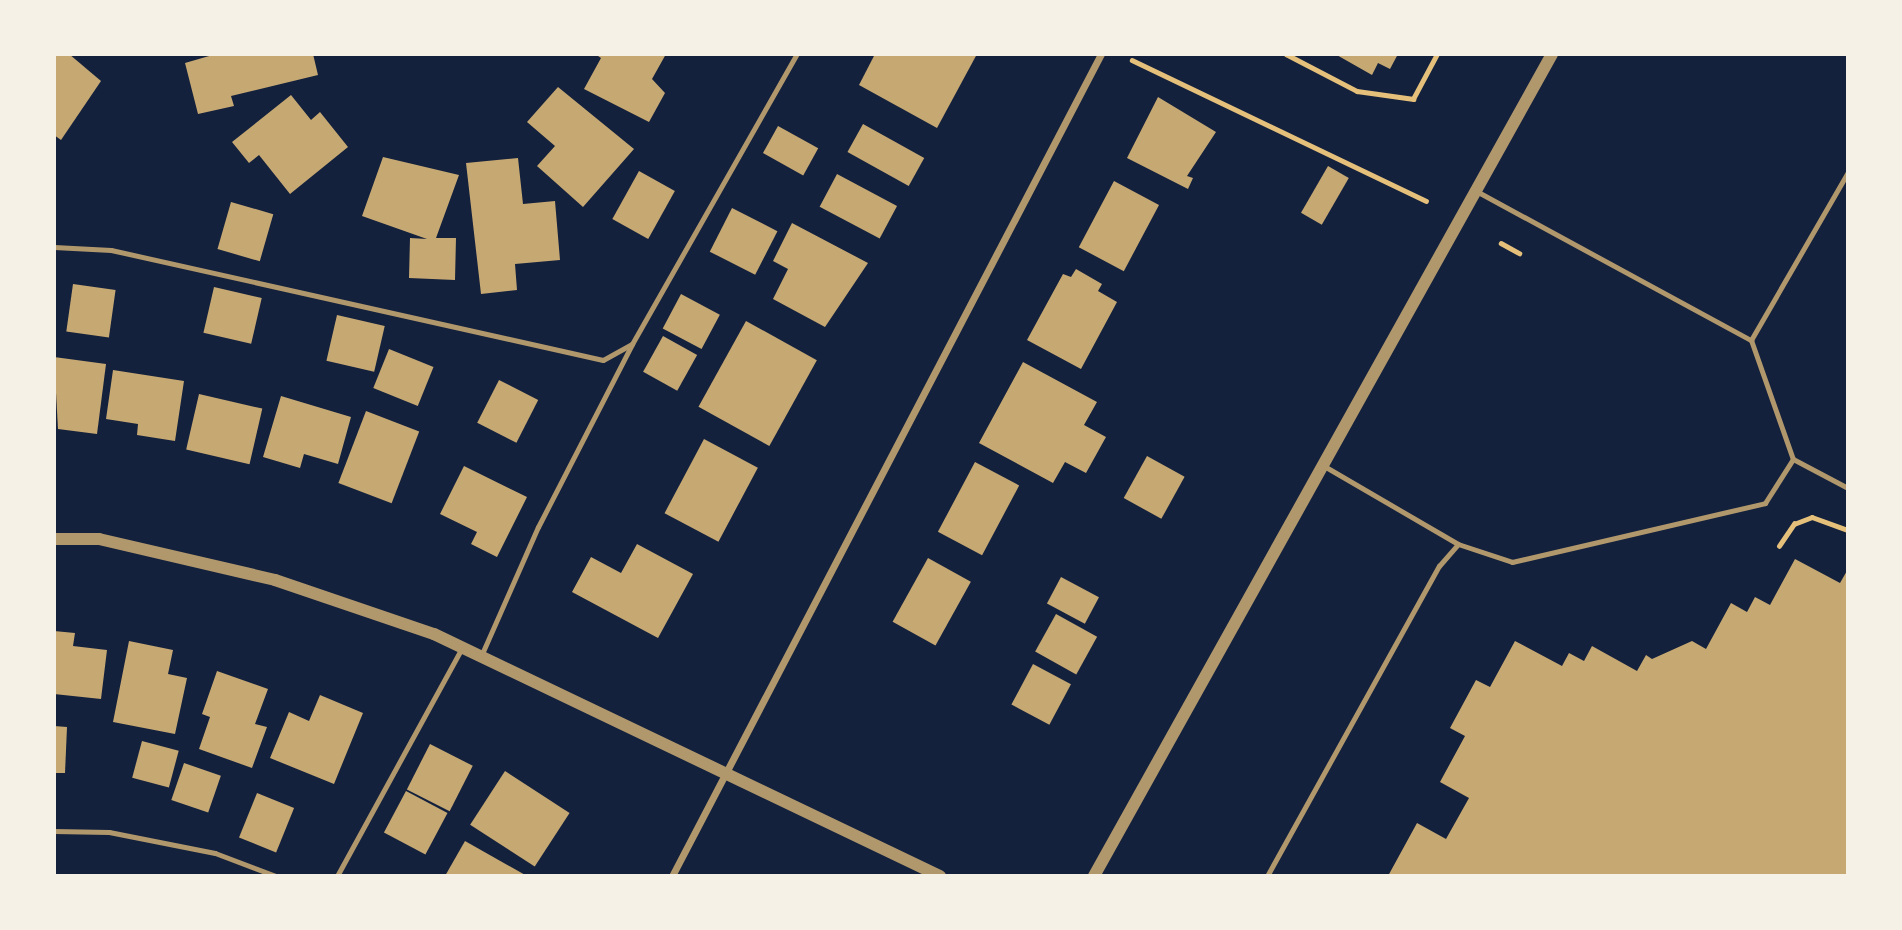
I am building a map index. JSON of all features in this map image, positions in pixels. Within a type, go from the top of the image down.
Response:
[{"type":"street","points":[[672,876],[1101,54]]},
{"type":"street","points":[[1094,876],[1320,464],[1478,192],[1552,54]]},
{"type":"street","points":[[54,539],[99,539],[275,580],[462,648],[940,876]]},
{"type":"lane","points":[[480,658],[538,527],[632,344],[797,54]]},
{"type":"lane","points":[[1751,340],[1848,172]]},
{"type":"lane","points":[[1478,192],[1751,340],[1794,459],[1848,488]]},
{"type":"lane","points":[[54,247],[111,250],[603,360],[632,344]]},
{"type":"lane","points":[[1320,464],[1458,544],[1512,562],[1765,503],[1794,459]]},
{"type":"lane","points":[[1267,876],[1439,566],[1458,544]]},
{"type":"lane","points":[[337,876],[462,648]]},
{"type":"lane","points":[[54,831],[109,832],[215,853],[276,876]]},
{"type":"path","points":[[1286,54],[1357,90],[1413,99],[1437,54]]},
{"type":"path","points":[[1132,60],[1426,201]]},
{"type":"path","points":[[1501,243],[1519,253]]},
{"type":"path","points":[[1779,546],[1794,524],[1812,517],[1848,530]]},
{"type":"building","points":[[54,54],[69,54],[101,81],[61,140],[54,135]]},
{"type":"building","points":[[216,54],[313,54],[318,75],[231,96],[234,106],[198,114],[185,63]]},
{"type":"building","points":[[595,54],[666,54],[652,79],[665,93],[649,122],[584,89],[601,58]]},
{"type":"building","points":[[875,54],[977,54],[937,128],[859,85]]},
{"type":"building","points":[[1335,54],[1398,54],[1390,69],[1378,63],[1372,75]]},
{"type":"building","points":[[558,87],[634,149],[583,207],[537,166],[555,146],[527,122]]},
{"type":"building","points":[[291,95],[311,120],[320,112],[348,147],[290,194],[259,155],[249,163],[232,142]]},
{"type":"building","points":[[1158,97],[1216,132],[1187,176],[1193,178],[1188,189],[1127,158]]},
{"type":"building","points":[[863,124],[924,158],[909,186],[847,152]]},
{"type":"building","points":[[778,126],[818,148],[803,175],[763,153]]},
{"type":"building","points":[[383,157],[459,175],[436,238],[456,238],[455,280],[409,278],[410,238],[427,239],[362,216]]},
{"type":"building","points":[[518,158],[523,204],[555,201],[560,260],[515,264],[517,290],[481,294],[466,163]]},
{"type":"building","points":[[1328,166],[1349,178],[1322,225],[1301,213]]},
{"type":"building","points":[[639,171],[675,191],[648,239],[612,219]]},
{"type":"building","points":[[837,174],[897,206],[880,239],[820,207]]},
{"type":"building","points":[[1114,181],[1159,205],[1124,271],[1079,247]]},
{"type":"building","points":[[231,202],[273,214],[260,261],[217,249]]},
{"type":"building","points":[[732,208],[777,231],[755,275],[710,252]]},
{"type":"building","points":[[792,223],[868,263],[825,327],[773,299],[788,269],[773,261]]},
{"type":"building","points":[[1076,269],[1102,284],[1098,291],[1117,302],[1081,369],[1027,340],[1063,274],[1071,277]]},
{"type":"building","points":[[73,284],[116,290],[109,338],[66,332]]},
{"type":"building","points":[[214,287],[262,298],[251,344],[203,333]]},
{"type":"building","points":[[681,294],[720,315],[702,349],[663,328]]},
{"type":"building","points":[[337,315],[385,326],[374,372],[326,361]]},
{"type":"building","points":[[746,321],[817,360],[769,446],[698,407]]},
{"type":"building","points":[[663,336],[697,355],[677,391],[643,372]]},
{"type":"building","points":[[389,349],[434,367],[418,406],[373,388]]},
{"type":"building","points":[[54,357],[106,364],[97,434],[58,429]]},
{"type":"building","points":[[1023,362],[1097,402],[1084,425],[1106,437],[1086,473],[1065,462],[1053,483],[979,443]]},
{"type":"building","points":[[113,370],[184,381],[175,441],[137,435],[138,424],[106,419]]},
{"type":"building","points":[[499,380],[538,400],[516,443],[477,423]]},
{"type":"building","points":[[199,394],[262,409],[250,464],[186,450]]},
{"type":"building","points":[[281,396],[351,417],[338,464],[304,454],[300,468],[263,457]]},
{"type":"building","points":[[366,411],[419,431],[392,503],[338,483]]},
{"type":"building","points":[[704,439],[758,468],[718,542],[665,513]]},
{"type":"building","points":[[1147,456],[1185,477],[1161,519],[1124,498]]},
{"type":"building","points":[[975,462],[1019,485],[982,555],[938,532]]},
{"type":"building","points":[[464,466],[527,497],[497,557],[471,544],[477,532],[440,514]]},
{"type":"building","points":[[637,544],[693,574],[658,638],[572,592],[591,557],[621,573]]},
{"type":"building","points":[[928,558],[971,582],[935,646],[893,622]]},
{"type":"building","points":[[1795,559],[1840,583],[1848,569],[1848,876],[1388,876],[1417,823],[1446,839],[1469,798],[1440,782],[1465,736],[1450,728],[1476,680],[1490,687],[1515,641],[1562,666],[1569,653],[1584,661],[1592,646],[1637,671],[1646,655],[1652,659],[1692,641],[1706,649],[1731,603],[1747,612],[1755,597],[1770,605]]},
{"type":"building","points":[[1061,577],[1099,597],[1085,624],[1047,603]]},
{"type":"building","points":[[1056,614],[1097,637],[1076,674],[1035,652]]},
{"type":"building","points":[[54,631],[75,633],[73,646],[107,650],[101,699],[54,694]]},
{"type":"building","points":[[129,641],[173,650],[168,674],[187,678],[175,734],[113,722]]},
{"type":"building","points":[[1033,664],[1071,684],[1049,725],[1011,705]]},
{"type":"building","points":[[217,671],[268,689],[255,724],[267,727],[252,768],[199,749],[210,717],[202,714]]},
{"type":"building","points":[[320,695],[363,713],[334,784],[270,758],[289,712],[309,721]]},
{"type":"building","points":[[54,726],[67,727],[65,773],[54,773]]},
{"type":"building","points":[[142,741],[179,751],[169,788],[132,778]]},
{"type":"building","points":[[430,744],[473,766],[450,811],[407,789]]},
{"type":"building","points":[[184,763],[221,776],[208,813],[171,800]]},
{"type":"building","points":[[505,771],[570,813],[535,867],[470,825]]},
{"type":"building","points":[[406,791],[447,813],[425,855],[384,832]]},
{"type":"building","points":[[257,793],[294,808],[276,852],[239,838]]},
{"type":"building","points":[[465,841],[527,876],[445,876]]}]
